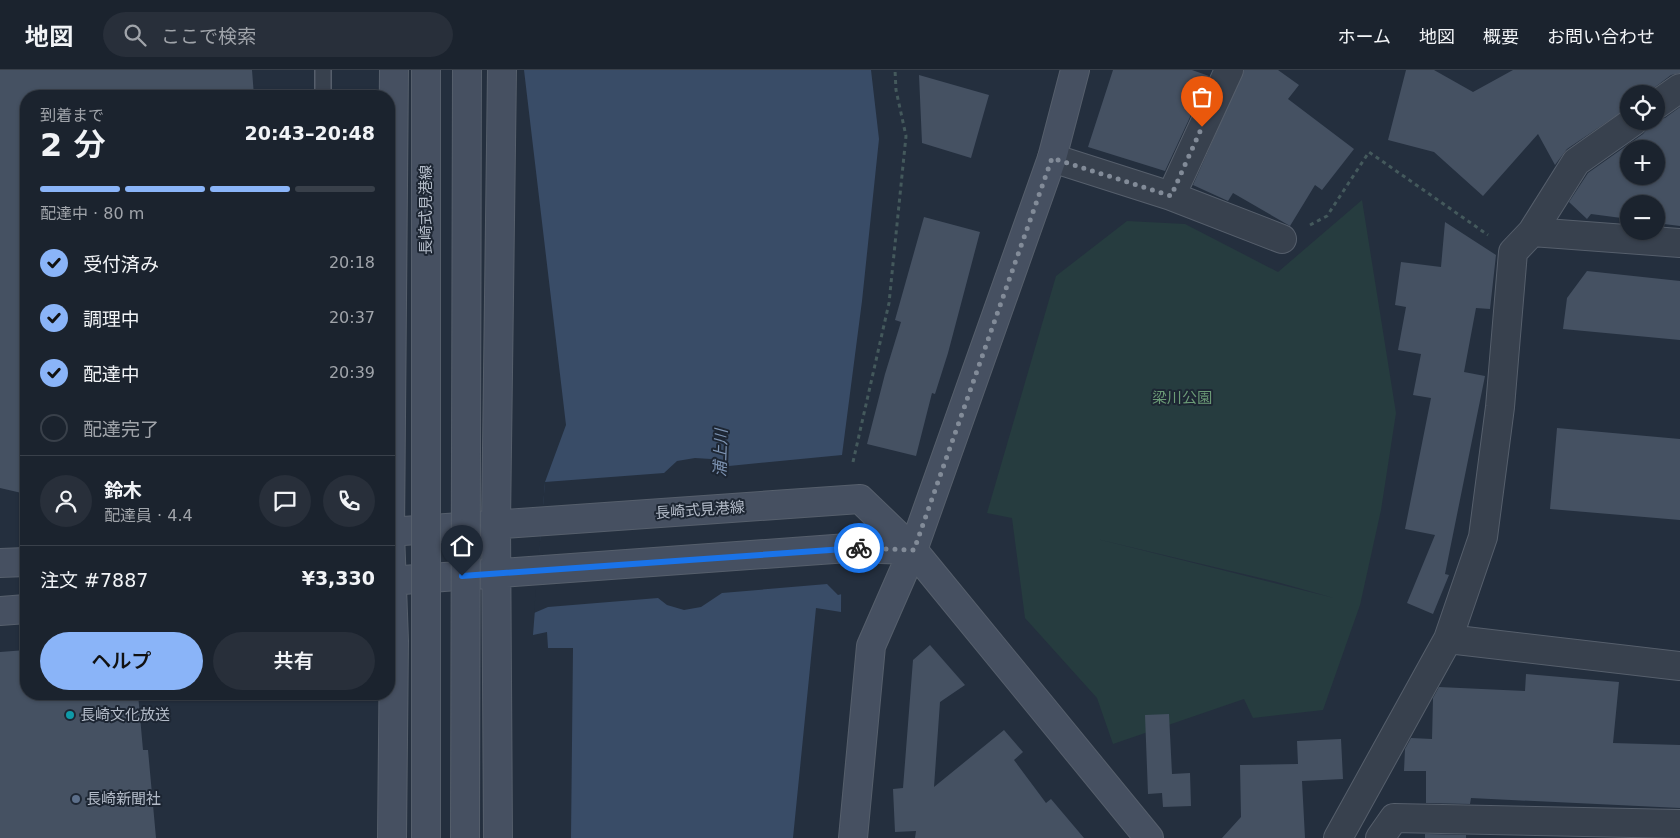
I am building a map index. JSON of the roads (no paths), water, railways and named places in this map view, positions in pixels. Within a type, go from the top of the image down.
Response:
[{"type":"main road","points":[[394,70],[394,90]]},
{"type":"main road","name":"長崎式見港線","points":[[426,70],[426,838]]},
{"type":"main road","points":[[465,838],[467,70]]},
{"type":"main road","points":[[498,838],[496,524],[502,70]]},
{"type":"main road","points":[[853,838],[871,646],[914,550],[1052,158],[1075,70]]},
{"type":"main road","name":"長崎式見港線","points":[[395,532],[860,499],[914,550],[1149,838]]},
{"type":"main road","points":[[395,581],[848,548],[914,550]]},
{"type":"main road","points":[[0,564],[20,562]]},
{"type":"main road","points":[[0,611],[20,609]]},
{"type":"main road","points":[[392,838],[393,700]]},
{"type":"street","points":[[1171,196],[1229,70]]},
{"type":"street","points":[[1665,99],[1680,88]]},
{"type":"street","points":[[1338,838],[1448,639],[1484,537],[1500,407],[1514,252],[1532,232],[1576,162],[1621,130]]},
{"type":"street","points":[[1052,158],[1171,196],[1282,239]]},
{"type":"street","points":[[1532,232],[1680,243]]},
{"type":"street","points":[[1448,639],[1680,666]]},
{"type":"street","points":[[1380,838],[1394,818],[1665,828]]},
{"type":"lane","points":[[323,70],[323,90]]},
{"type":"water","name":"浦上川","points":[[524,70],[871,70],[879,139],[862,301],[842,455],[841,612],[816,608],[793,838],[571,838],[573,648],[548,648],[547,632],[533,635],[545,482],[566,425]]},
{"type":"place","name":"長崎文化放送","points":[[70,715]]},
{"type":"place","name":"長崎新聞社","points":[[76,799]]},
{"type":"park label","name":"梁川公園","points":[[1182,398]]}]
